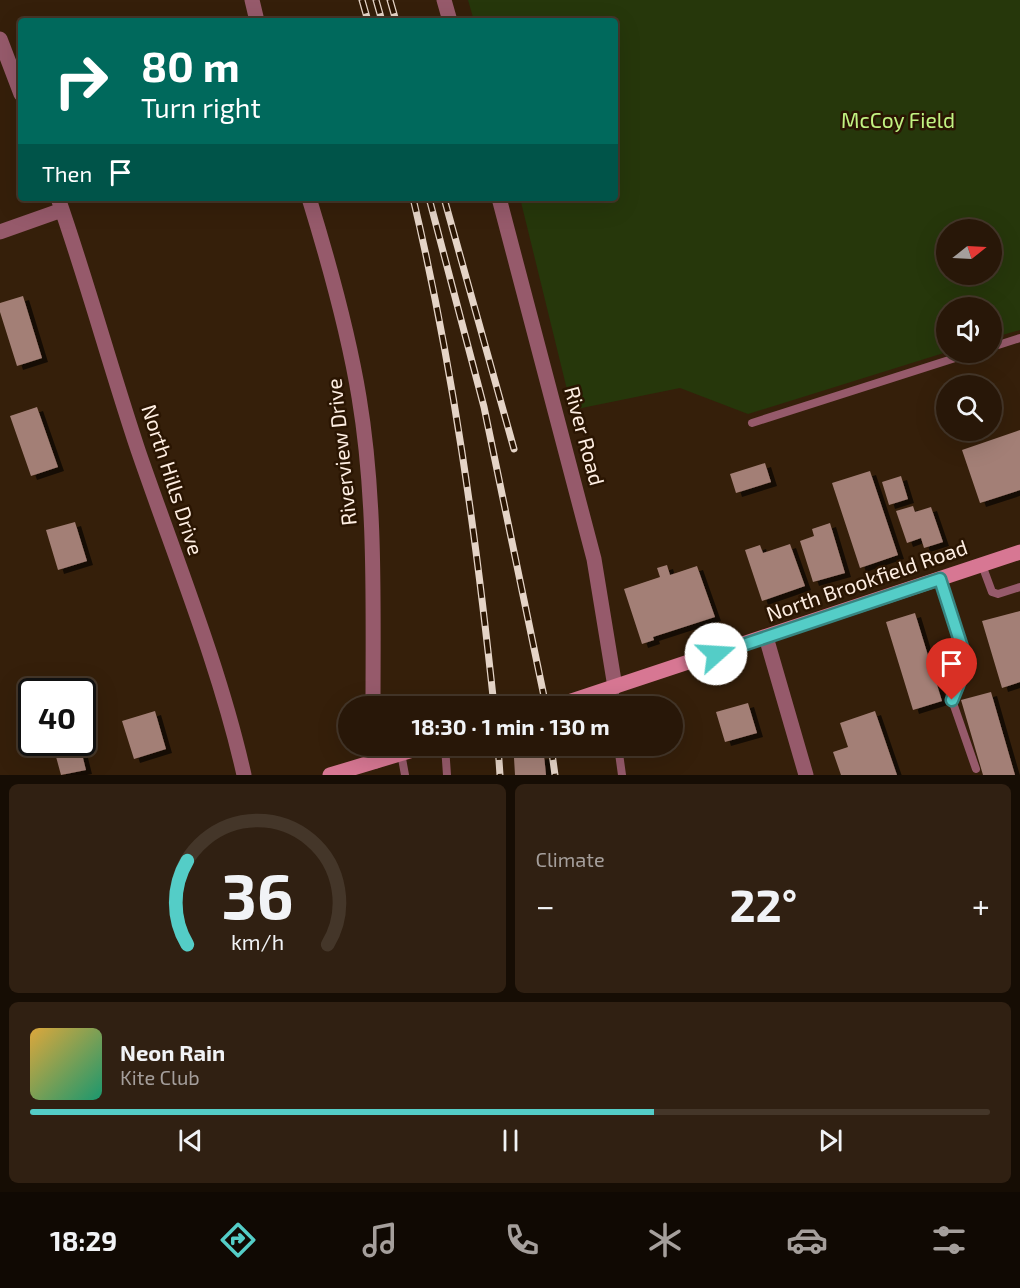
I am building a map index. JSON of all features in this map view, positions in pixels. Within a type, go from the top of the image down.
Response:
[{"type":"street","points":[[252,0],[256,18]]},
{"type":"street","points":[[444,0],[449,18]]},
{"type":"street","points":[[0,39],[18,86]]},
{"type":"street","name":"Riverview Drive","points":[[310,201],[326,254],[360,399],[372,544],[373,696]]},
{"type":"street","name":"River Road","points":[[500,201],[594,559],[615,687]]},
{"type":"street","points":[[0,232],[60,204]]},
{"type":"street","name":"North Hills Drive","points":[[60,204],[137,447],[209,657],[244,775]]},
{"type":"street","name":"North Brookfield Road","points":[[587,696],[1020,552]]},
{"type":"street","points":[[766,637],[806,775]]},
{"type":"street","points":[[330,775],[369,756]]},
{"type":"lane","points":[[1002,344],[1020,338]]},
{"type":"lane","points":[[752,423],[940,363]]},
{"type":"lane","points":[[982,565],[992,592],[998,594],[1020,587]]},
{"type":"lane","points":[[940,579],[967,663],[952,700],[976,769]]},
{"type":"lane","points":[[615,687],[615,696]]},
{"type":"lane","points":[[402,756],[405,775]]},
{"type":"lane","points":[[446,756],[447,775]]},
{"type":"lane","points":[[619,756],[622,775]]},
{"type":"green space","name":"McCoy Field","points":[[468,0],[1020,0],[1020,330],[1002,335],[1002,297],[936,297],[936,355],[748,414],[680,388],[572,410],[521,201],[618,201],[618,18],[473,18]]},
{"type":"building","points":[[23,296],[42,358],[17,366],[0,312],[0,303]]},
{"type":"building","points":[[37,407],[58,467],[31,476],[10,416]]},
{"type":"building","points":[[1020,430],[1020,490],[980,503],[962,450],[988,441],[1002,441],[1002,436]]},
{"type":"building","points":[[765,463],[771,482],[736,493],[730,474]]},
{"type":"building","points":[[870,471],[898,555],[860,568],[832,483]]},
{"type":"building","points":[[901,476],[908,499],[889,505],[882,482]]},
{"type":"building","points":[[913,506],[915,512],[931,507],[943,542],[924,548],[921,538],[907,543],[896,511]]},
{"type":"building","points":[[75,522],[87,561],[58,570],[46,530]]},
{"type":"building","points":[[830,523],[845,573],[813,582],[800,541],[814,536],[812,529]]},
{"type":"building","points":[[790,544],[805,586],[762,601],[745,550],[760,545],[763,553]]},
{"type":"building","points":[[667,565],[670,575],[697,566],[715,617],[653,637],[654,640],[642,644],[624,589],[660,577],[657,568]]},
{"type":"building","points":[[1020,611],[1020,682],[1002,688],[982,621]]},
{"type":"building","points":[[915,613],[942,701],[913,710],[886,622]]},
{"type":"building","points":[[991,692],[1015,775],[983,775],[961,700]]},
{"type":"building","points":[[748,703],[757,733],[725,742],[716,712]]},
{"type":"building","points":[[155,711],[166,749],[134,759],[122,721]]},
{"type":"building","points":[[875,711],[897,775],[841,775],[833,752],[848,747],[840,723]]},
{"type":"building","points":[[56,756],[82,756],[86,770],[61,775]]},
{"type":"building","points":[[544,756],[546,775],[515,775],[514,758]]},
{"type":"railway","points":[[362,0],[367,18]]},
{"type":"railway","points":[[376,0],[381,18]]},
{"type":"railway","points":[[390,0],[395,18]]},
{"type":"railway","points":[[414,201],[440,324],[462,451],[493,696]]},
{"type":"railway","points":[[430,201],[484,407],[544,696]]},
{"type":"railway","points":[[445,201],[514,449]]},
{"type":"railway","points":[[499,756],[500,775]]},
{"type":"railway","points":[[552,756],[555,775]]},
{"type":"route","points":[[716,654],[940,579],[967,663],[952,700]]}]
